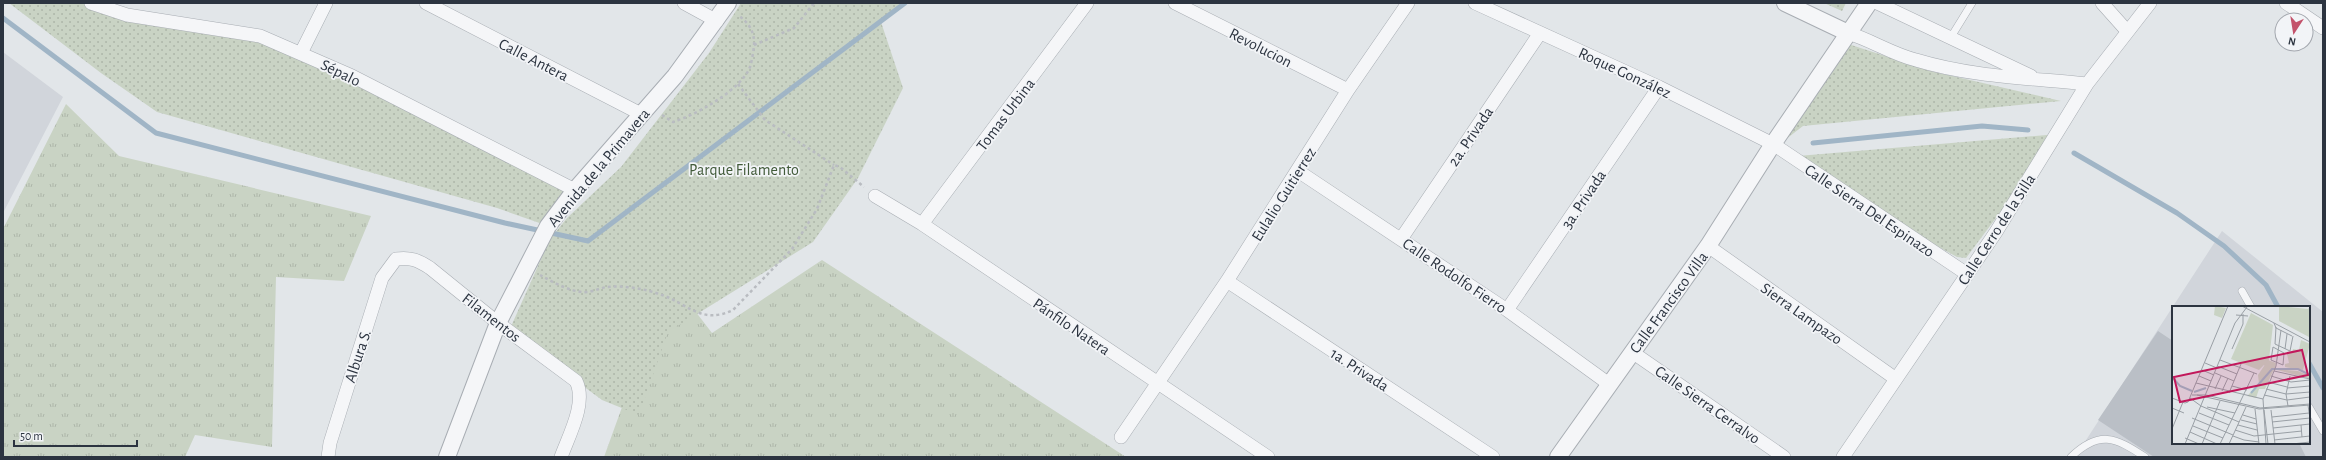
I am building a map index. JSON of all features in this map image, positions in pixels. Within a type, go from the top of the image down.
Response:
[{"type":"street","name":"Sépalo","points":[[91,3],[126,15],[260,36],[352,76],[575,190]]},
{"type":"street","points":[[301,53],[326,3]]},
{"type":"street","name":"Calle Antera","points":[[426,3],[646,111]]},
{"type":"street","points":[[684,3],[717,21]]},
{"type":"street","name":"Tomas Urbina","points":[[922,224],[1087,3]]},
{"type":"street","name":"Revolucion","points":[[1175,3],[1348,90]]},
{"type":"street","name":"Eulalio Guitierrez","points":[[1121,437],[1156,383],[1227,281],[1348,90],[1408,3]]},
{"type":"street","name":"Roque González","points":[[1475,3],[1659,87],[1773,144]]},
{"type":"street","points":[[1785,3],[1848,33],[1915,60],[1956,71],[1999,77],[2087,84]]},
{"type":"street","name":"Calle Francisco Villa","points":[[1558,457],[1708,246],[1773,144],[1869,3]]},
{"type":"street","points":[[1877,3],[2037,79]]},
{"type":"street","points":[[2102,3],[2127,31]]},
{"type":"street","name":"Calle Cerro de la Silla","points":[[1843,457],[1967,274],[2087,84],[2150,3]]},
{"type":"street","points":[[2286,3],[2323,28]]},
{"type":"street","name":"Avenida de la Primavera","points":[[447,457],[498,323],[548,226],[575,190],[646,111],[717,21],[727,5]]},
{"type":"street","name":"2a. Privada","points":[[1400,239],[1540,33]]},
{"type":"street","name":"3a. Privada","points":[[1508,310],[1659,87]]},
{"type":"street","name":"Calle Sierra Del Espinazo","points":[[1773,144],[1967,274]]},
{"type":"street","name":"Calle Rodolfo Fierro","points":[[1298,171],[1508,310],[1609,384]]},
{"type":"street","name":"Pánfilo Natera","points":[[875,196],[922,224],[1268,457]]},
{"type":"street","name":"Sierra Lampazo","points":[[1708,246],[1896,379]]},
{"type":"street","name":"Filamentos","points":[[396,259],[406,258],[418,260],[498,323],[576,381],[580,390],[580,401],[561,457]]},
{"type":"street","name":"Albura S.","points":[[328,457],[330,443],[382,278],[396,259]]},
{"type":"street","name":"1a. Privada","points":[[1227,281],[1493,457]]},
{"type":"street","name":"Calle Sierra Cerralvo","points":[[1632,352],[1784,457]]},
{"type":"lane","points":[[1951,37],[1972,3]]},
{"type":"lane","points":[[2242,291],[2250,306]]},
{"type":"lane","points":[[2310,409],[2323,431]]},
{"type":"lane","points":[[2071,457],[2083,445],[2098,438],[2117,440],[2144,457]]},
{"type":"path","points":[[754,45],[794,28],[814,3]]},
{"type":"path","points":[[646,111],[673,122],[688,118],[738,84],[750,68],[754,36],[747,22],[727,5]]},
{"type":"path","points":[[738,84],[765,120],[834,165],[840,167],[875,196]]},
{"type":"path","points":[[526,267],[558,285],[584,292],[607,287],[645,290],[663,295],[698,314],[721,316],[733,310],[792,249],[817,209],[834,165]]},
{"type":"shaded area","points":[[3,52],[63,97],[3,213]]},
{"type":"shaded area","points":[[2222,231],[2323,312],[2323,457],[2075,457],[2172,308],[2172,444],[2310,444],[2310,306],[2173,306]]},
{"type":"green space","points":[[9,3],[91,3],[260,36],[575,190],[548,226],[497,208],[157,112],[101,73]]},
{"type":"green space","name":"Parque Filamento","points":[[741,3],[905,3],[881,22],[903,88],[858,178],[813,242],[668,332],[639,415],[602,400],[509,331],[550,239],[567,218],[621,167],[709,53]]},
{"type":"green space","points":[[1824,3],[1846,3],[1842,11]]},
{"type":"green space","points":[[1845,43],[1935,72],[2061,101],[1803,126],[1781,143]]},
{"type":"green space","points":[[66,104],[119,156],[371,216],[344,281],[276,277],[272,447],[195,435],[185,457],[3,457],[3,229]]},
{"type":"green space","points":[[2059,134],[1966,258],[1957,257],[1813,178],[1798,156]]},
{"type":"green space","points":[[822,260],[1126,457],[604,457],[669,277],[712,333]]},
{"type":"building","points":[[2158,331],[2172,340],[2172,444],[2300,444],[2306,457],[2154,457],[2098,420]]},
{"type":"waterway","points":[[3,18],[156,133],[505,223],[588,241],[905,3]]},
{"type":"waterway","points":[[1813,143],[1982,126],[2028,130]]},
{"type":"waterway","points":[[2074,153],[2177,213],[2224,246],[2266,285],[2277,306]]},
{"type":"waterway","points":[[2310,365],[2323,388]]}]
